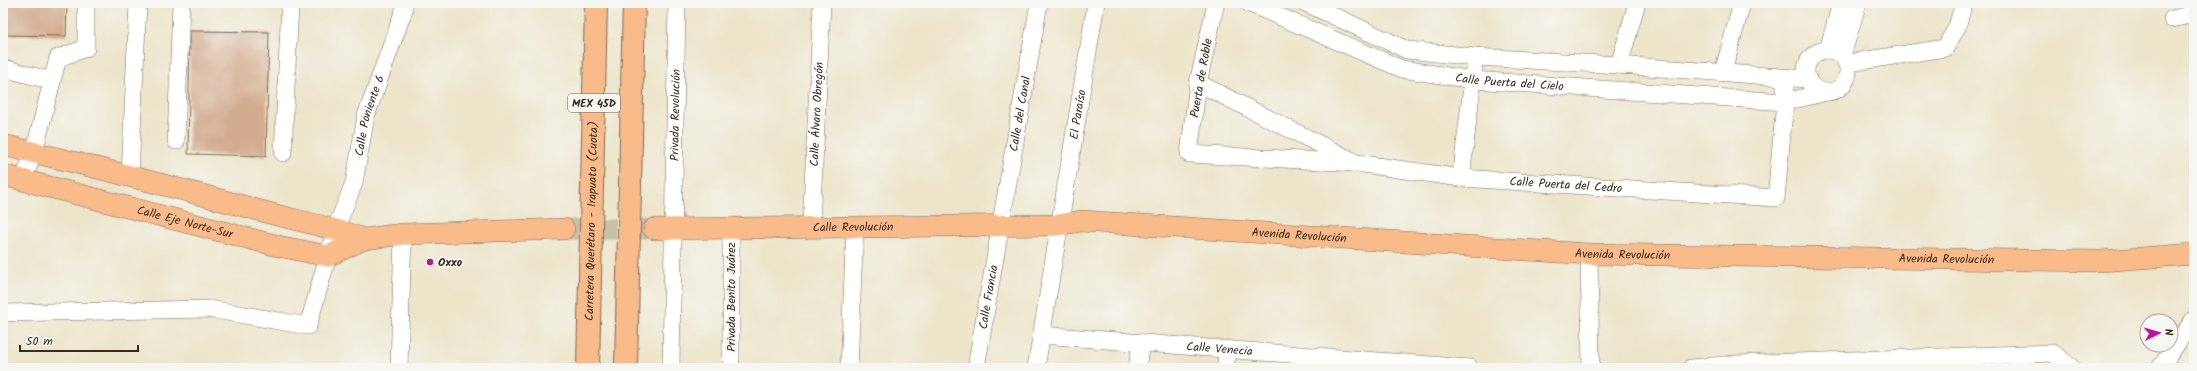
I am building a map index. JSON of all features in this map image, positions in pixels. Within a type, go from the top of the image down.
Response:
[{"type":"highway","name":"Carretera Querétaro - Irapuato (Cuota)","points":[[588,368],[596,3]]},
{"type":"highway","name":"MEX 45D","points":[[626,368],[634,3]]},
{"type":"main road","points":[[3,145],[130,174],[295,220],[336,228],[364,239]]},
{"type":"main road","name":"Calle Eje Norte-Sur","points":[[3,175],[278,246],[328,256]]},
{"type":"main road","name":"Avenida Revolución","points":[[1055,225],[1081,221],[1589,254],[2102,260],[2194,254]]},
{"type":"main road","name":"Calle Revolución","points":[[664,228],[731,226],[1055,225]]},
{"type":"main road","points":[[328,256],[364,239],[403,234],[564,229]]},
{"type":"street","points":[[23,180],[34,152],[58,58],[86,48],[86,3]]},
{"type":"street","points":[[130,174],[138,3]]},
{"type":"street","points":[[176,141],[181,3]]},
{"type":"street","points":[[283,154],[290,3]]},
{"type":"street","name":"Calle Poniente 6","points":[[3,313],[209,309],[308,326],[336,228],[354,183],[366,116],[404,10],[404,3]]},
{"type":"street","name":"Privada Revolución","points":[[671,368],[664,228],[677,3]]},
{"type":"street","name":"Calle Álvaro Obregón","points":[[811,226],[822,3]]},
{"type":"street","name":"Calle del Canal","points":[[1006,225],[1039,3]]},
{"type":"street","name":"El Paraíso","points":[[1055,225],[1096,3]]},
{"type":"street","name":"Puerta de Roble","points":[[1189,154],[1198,83],[1216,3]]},
{"type":"street","name":"Calle Puerta del Cielo","points":[[1248,3],[1402,69],[1473,80],[1785,102],[1827,92]]},
{"type":"street","name":"Calle Puerta del Cielo","points":[[1306,3],[1407,50],[1475,57],[1619,64],[1808,79]]},
{"type":"street","points":[[1619,64],[1638,3]]},
{"type":"street","points":[[1723,72],[1742,3]]},
{"type":"street","points":[[1841,3],[1839,56],[1848,72],[1844,82],[1836,90],[1827,92],[1815,88],[1808,79],[1806,69],[1810,59],[1818,52],[1839,56],[1945,48],[1957,27],[1964,3]]},
{"type":"street","points":[[1839,56],[1858,3]]},
{"type":"street","points":[[2172,19],[2194,14]]},
{"type":"street","points":[[1460,178],[1475,57]]},
{"type":"street","points":[[3,68],[52,81]]},
{"type":"street","points":[[1785,78],[1785,102]]},
{"type":"street","name":"Calle Puerta del Cedro","points":[[1198,83],[1356,163]]},
{"type":"street","name":"Calle Puerta del Cedro","points":[[1189,154],[1356,163],[1460,178],[1776,198],[1785,102]]},
{"type":"street","name":"Calle Francia","points":[[976,368],[1006,225]]},
{"type":"street","points":[[1036,368],[1055,225]]},
{"type":"street","name":"Privada Benito Juárez","points":[[731,226],[731,368]]},
{"type":"street","points":[[849,368],[855,226]]},
{"type":"street","points":[[399,368],[403,234]]},
{"type":"street","points":[[1589,254],[1591,368]]},
{"type":"street","points":[[2160,368],[2194,319]]},
{"type":"street","name":"Calle Venecia","points":[[1041,335],[1228,350],[1322,362],[1470,368]]},
{"type":"street","points":[[1137,368],[1141,343]]},
{"type":"street","points":[[1225,368],[1228,350]]},
{"type":"street","points":[[1691,368],[2052,361],[2072,368]]},
{"type":"building","points":[[3,3],[67,3],[66,36],[3,35]]},
{"type":"building","points":[[190,31],[269,32],[266,156],[188,154]]},
{"type":"tunnel","points":[[564,229],[654,229]]},
{"type":"place","name":"Oxxo","points":[[430,262]]}]
